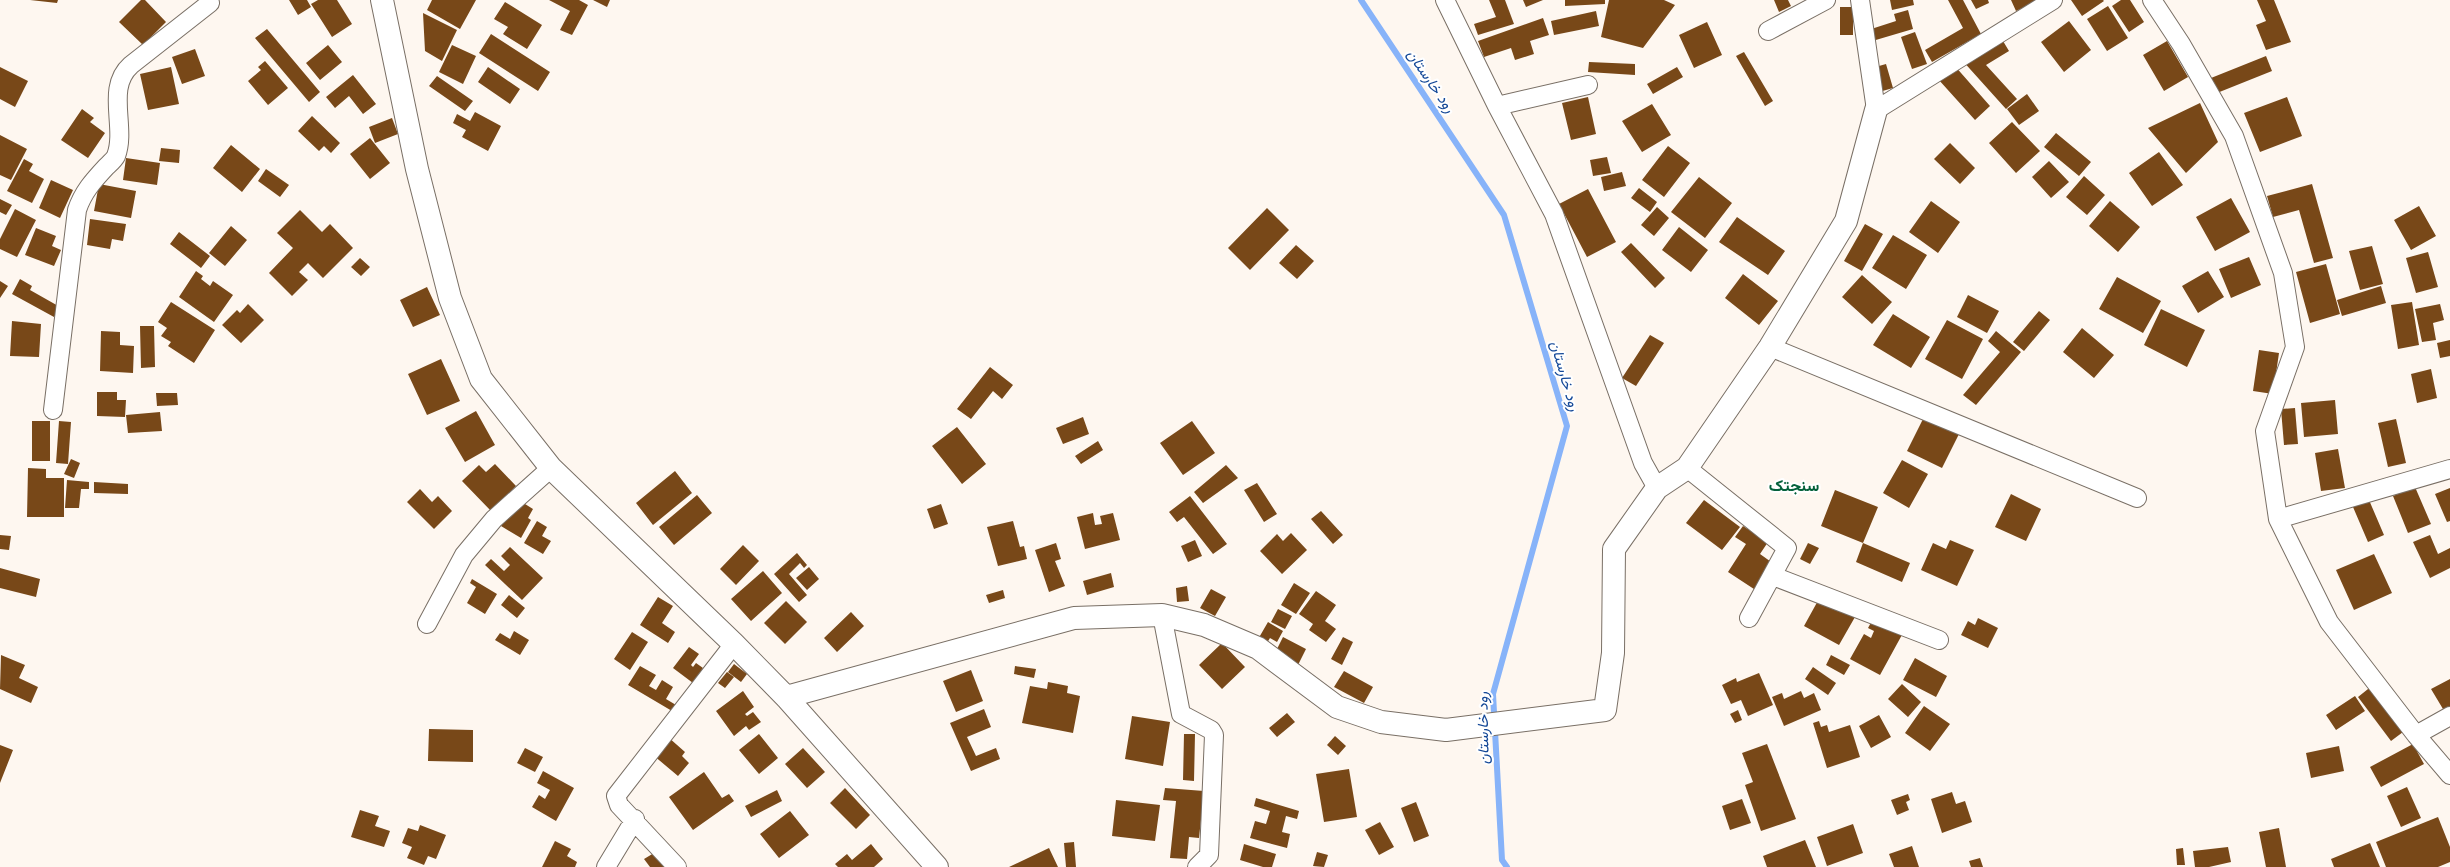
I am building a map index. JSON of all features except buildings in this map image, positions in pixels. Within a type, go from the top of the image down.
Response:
[{"type":"street","points":[[382,0],[417,169],[450,298],[481,379],[551,468],[734,644],[786,697],[937,867]]},
{"type":"street","points":[[1445,0],[1497,106],[1554,214],[1643,463],[1657,488]]},
{"type":"street","points":[[1768,31],[1826,0]]},
{"type":"street","points":[[786,697],[1074,618],[1162,615],[1204,625],[1258,648],[1337,707],[1381,722],[1446,730],[1605,710],[1613,653],[1614,550],[1657,488],[1687,468],[1770,347],[1846,221],[1876,110],[1860,0]]},
{"type":"street","points":[[1876,110],[2053,0]]},
{"type":"street","points":[[2152,0],[2181,44],[2234,136],[2283,273],[2295,347],[2265,430],[2278,519],[2329,622],[2416,735],[2450,775]]},
{"type":"street","points":[[53,410],[77,210],[82,194],[116,157],[118,146],[119,83],[123,72],[206,1]]},
{"type":"street","points":[[1497,106],[1588,85]]},
{"type":"street","points":[[1770,347],[2137,498]]},
{"type":"street","points":[[427,624],[464,554],[494,519],[551,468]]},
{"type":"street","points":[[1687,468],[1787,548],[1749,618]]},
{"type":"street","points":[[2278,519],[2450,469]]},
{"type":"street","points":[[1773,576],[1939,640]]},
{"type":"street","points":[[1162,615],[1181,714],[1211,730],[1214,735],[1209,855],[1197,867]]},
{"type":"street","points":[[677,867],[635,819],[619,805],[616,796],[734,644]]},
{"type":"street","points":[[2416,735],[2450,716]]},
{"type":"street","points":[[606,867],[635,819]]},
{"type":"waterway","name":"رود خارستان","points":[[1361,0],[1504,215],[1567,426],[1493,694],[1502,860],[1507,867]]},
{"type":"district","name":"سنجتک","points":[[1794,485]]}]
